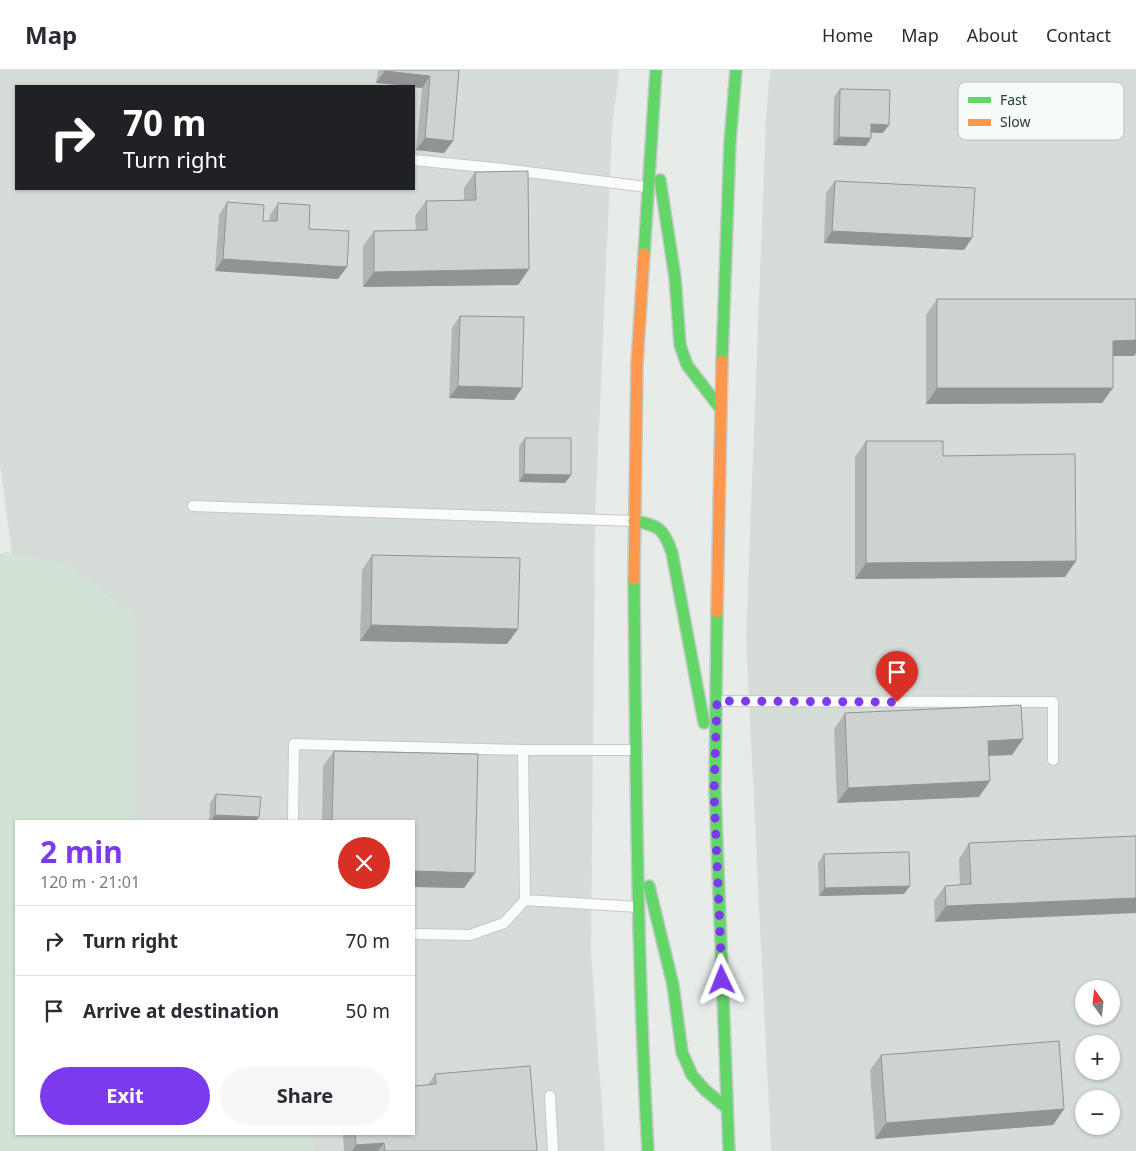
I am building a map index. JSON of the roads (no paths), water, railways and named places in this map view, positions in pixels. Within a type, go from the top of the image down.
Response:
[{"type":"main road","points":[[648,1151],[642,1047],[636,831],[634,521],[638,363],[656,70]]},
{"type":"main road","points":[[729,1151],[714,791],[717,701],[716,569],[720,408],[730,142],[736,70]]},
{"type":"main road","points":[[652,126],[675,277],[680,345],[687,365],[720,408]]},
{"type":"main road","points":[[634,521],[654,524],[666,535],[672,553],[700,702],[714,791]]},
{"type":"main road","points":[[636,831],[672,985],[682,1052],[692,1075],[705,1090],[726,1108]]},
{"type":"lane","points":[[415,160],[648,187]]},
{"type":"lane","points":[[193,506],[634,521]]},
{"type":"lane","points":[[717,701],[1053,702],[1054,760]]},
{"type":"lane","points":[[293,820],[294,744],[523,750],[636,750]]},
{"type":"lane","points":[[415,934],[470,935],[504,923],[525,900],[523,750]]},
{"type":"lane","points":[[525,900],[638,907]]},
{"type":"lane","points":[[550,1096],[553,1151]]}]
